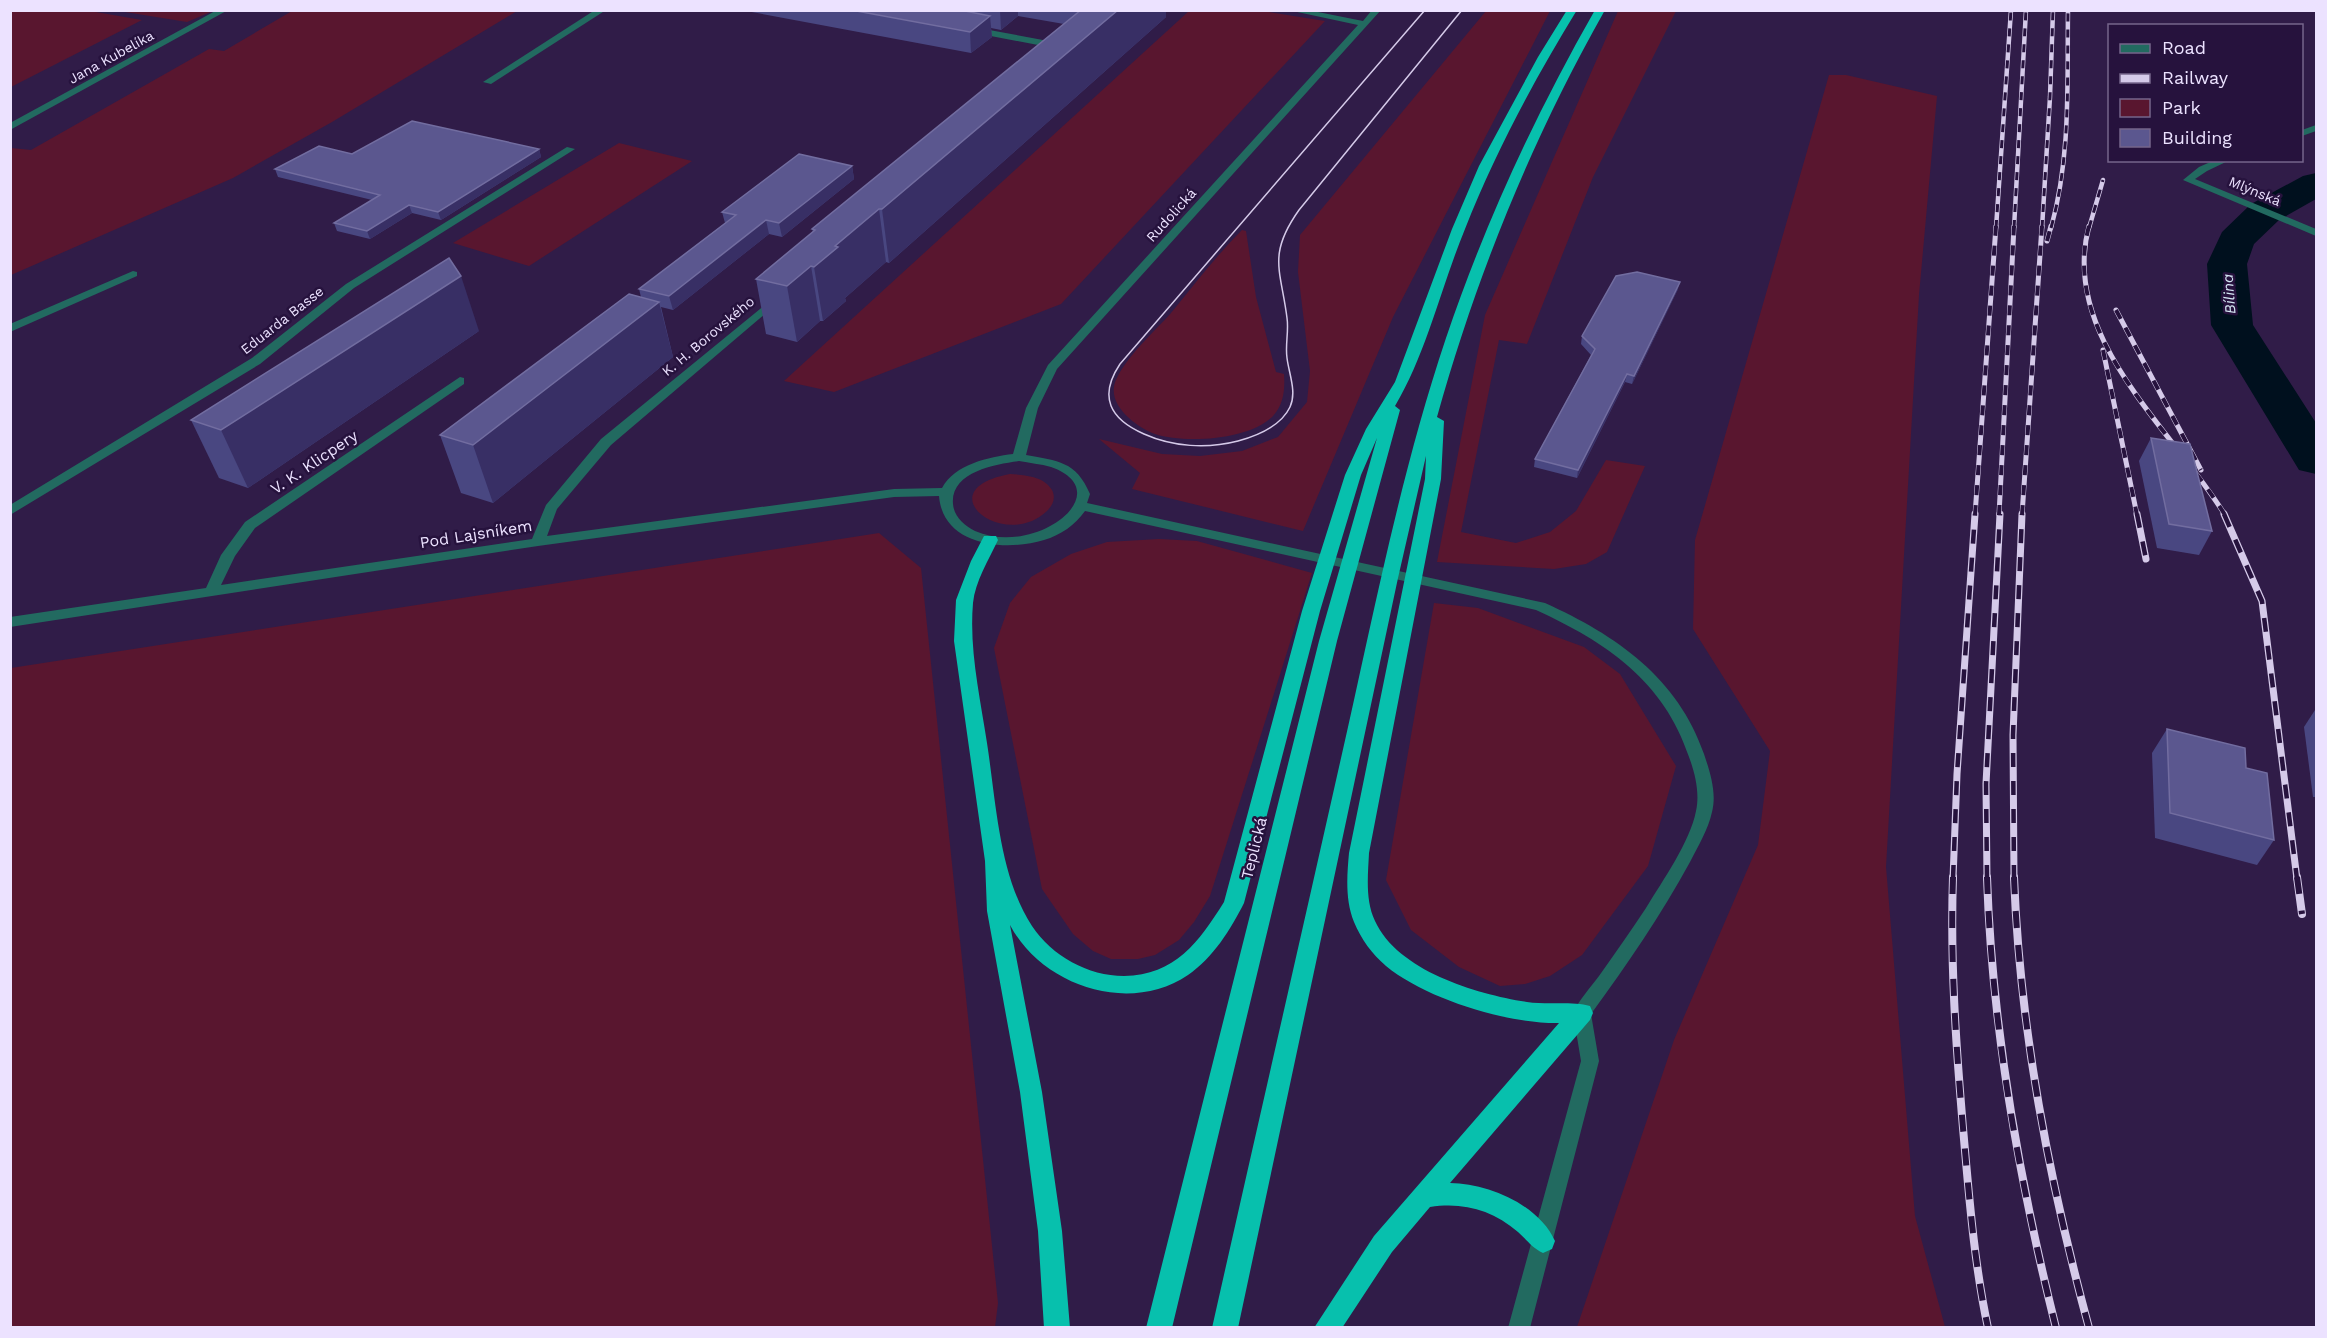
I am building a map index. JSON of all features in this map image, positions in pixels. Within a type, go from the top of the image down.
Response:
[{"type":"highway","points":[[995,861],[1012,907],[1026,933],[1045,956],[1066,971],[1094,981],[1120,984],[1146,982],[1178,971],[1216,934],[1234,903],[1311,611],[1353,475],[1374,429],[1402,382],[1458,229],[1485,166],[1543,57],[1572,10]]},
{"type":"highway","points":[[1225,1328],[1414,476],[1436,392],[1491,231],[1540,121],[1600,10]]},
{"type":"highway","name":"Teplická","points":[[1159,1328],[1328,641],[1369,490],[1402,382]]},
{"type":"highway","points":[[1436,392],[1433,479],[1359,853],[1357,896],[1364,923],[1374,941],[1394,959],[1430,984],[1492,1004],[1550,1014],[1582,1013]]},
{"type":"highway","points":[[990,540],[979,561],[966,600],[963,641],[995,861],[997,911],[1031,1092],[1050,1231],[1057,1328]]},
{"type":"highway","points":[[1327,1328],[1383,1244],[1582,1013]]},
{"type":"highway","points":[[1424,1197],[1442,1193],[1479,1196],[1515,1213],[1543,1241]]},
{"type":"street","name":"Jana Kubelíka","points":[[10,127],[224,10]]},
{"type":"street","points":[[488,82],[602,10]]},
{"type":"street","points":[[1292,10],[1366,24]]},
{"type":"street","name":"Rudolická","points":[[1019,457],[1032,408],[1052,368],[1377,10]]},
{"type":"street","points":[[966,29],[1071,48],[1055,61]]},
{"type":"street","name":"Eduarda Basse","points":[[10,511],[256,361],[350,286],[570,149]]},
{"type":"street","name":"Mlýnská","points":[[2221,162],[2203,169],[2188,180],[2316,233]]},
{"type":"street","points":[[10,329],[134,274]]},
{"type":"street","name":"K. H. Borovského","points":[[538,542],[551,508],[606,442],[783,292]]},
{"type":"street","name":"V. K. Klicpery","points":[[212,592],[228,555],[250,525],[460,381]]},
{"type":"street","points":[[1019,457],[1056,464],[1070,472],[1080,482],[1084,494],[1082,506],[1074,519],[1058,531],[1014,542],[990,540],[972,535],[948,516],[945,504],[947,492],[954,481],[966,471],[1000,459],[1019,457]]},
{"type":"street","name":"Pod Lajsníkem","points":[[10,622],[538,542],[894,493],[947,492]]},
{"type":"street","points":[[1082,506],[1540,606],[1593,631],[1629,657],[1658,686],[1682,716],[1696,747],[1703,779],[1705,808],[1696,833],[1663,897],[1582,1013],[1590,1061],[1519,1328]]},
{"type":"green space","points":[[11,10],[90,11],[142,20],[11,87]]},
{"type":"green space","points":[[213,10],[187,22],[119,11]]},
{"type":"green space","points":[[292,11],[517,11],[332,122],[233,178],[11,275],[11,148],[31,150],[209,49],[224,51]]},
{"type":"green space","points":[[1189,11],[1263,11],[1325,21],[1061,304],[834,392],[784,381]]},
{"type":"green space","points":[[1486,11],[1550,11],[1393,317],[1303,531],[1132,489],[1140,473],[1099,439],[1162,454],[1200,456],[1242,451],[1278,437],[1307,402],[1310,371],[1298,272],[1300,235]]},
{"type":"green space","points":[[1618,11],[1676,11],[1593,177],[1527,344],[1499,340],[1461,532],[1516,543],[1550,532],[1576,511],[1606,460],[1645,466],[1607,552],[1586,564],[1554,569],[1437,562],[1485,315]]},
{"type":"green space","points":[[1829,75],[1846,75],[1937,96],[1919,295],[1886,867],[1915,1216],[1945,1327],[1577,1327],[1674,1040],[1758,845],[1770,751],[1693,629],[1695,540]]},
{"type":"green space","points":[[619,143],[692,161],[529,266],[453,243]]},
{"type":"green space","points":[[1242,230],[1246,231],[1256,297],[1276,372],[1284,374],[1284,391],[1280,406],[1263,424],[1233,435],[1183,439],[1147,431],[1131,420],[1118,406],[1114,389],[1116,380],[1133,354]]},
{"type":"green space","points":[[1010,474],[1033,477],[1048,485],[1054,499],[1047,511],[1030,522],[1011,525],[994,522],[980,514],[973,504],[974,492],[985,482]]},
{"type":"green space","points":[[879,533],[921,568],[998,1303],[995,1327],[11,1327],[11,668]]},
{"type":"green space","points":[[1159,539],[1197,541],[1312,573],[1210,896],[1194,922],[1179,940],[1155,955],[1138,959],[1111,959],[1093,951],[1073,934],[1042,889],[994,648],[1010,603],[1031,577],[1071,554],[1107,542]]},
{"type":"green space","points":[[1434,603],[1478,608],[1584,647],[1620,674],[1676,766],[1648,866],[1582,955],[1550,976],[1525,984],[1500,986],[1459,967],[1411,930],[1386,880]]},
{"type":"building","points":[[851,10],[960,10],[990,16],[970,32]]},
{"type":"building","points":[[1081,10],[1118,10],[835,246],[838,247],[814,267],[811,266],[787,286],[756,279],[815,230],[812,229]]},
{"type":"building","points":[[412,121],[539,149],[438,212],[409,205],[367,231],[334,223],[380,195],[275,169],[319,146],[352,154]]},
{"type":"building","points":[[799,154],[852,166],[779,223],[766,220],[669,296],[639,289],[736,215],[722,212]]},
{"type":"building","points":[[449,258],[461,276],[221,430],[191,420]]},
{"type":"building","points":[[1637,272],[1680,282],[1634,376],[1627,374],[1578,470],[1535,459],[1595,349],[1582,336],[1616,276]]},
{"type":"building","points":[[629,294],[659,302],[473,445],[440,435]]},
{"type":"building","points":[[2151,438],[2190,444],[2212,531],[2169,524]]},
{"type":"building","points":[[2167,729],[2245,748],[2246,768],[2267,773],[2274,840],[2170,813]]},
{"type":"waterway","name":"Bílina","points":[[2316,184],[2265,212],[2236,240],[2227,264],[2232,325],[2316,460]]},
{"type":"tram line","points":[[1425,10],[1120,364],[1113,376],[1109,397],[1116,414],[1132,428],[1155,438],[1178,444],[1202,446],[1226,444],[1267,429],[1286,414],[1293,395],[1287,353],[1287,318],[1279,263],[1283,239],[1299,210],[1462,10]]},
{"type":"railway","points":[[1996,228],[2011,10]]},
{"type":"railway","points":[[2014,228],[2026,10]]},
{"type":"railway","points":[[2042,228],[2053,10]]},
{"type":"railway","points":[[2051,228],[2065,147],[2068,10]]},
{"type":"railway","points":[[2089,228],[2103,180]]},
{"type":"railway","points":[[1975,515],[1996,226]]},
{"type":"railway","points":[[1999,515],[2014,226]]},
{"type":"railway","points":[[2022,515],[2042,226]]},
{"type":"railway","points":[[2047,241],[2051,226]]},
{"type":"railway","points":[[2089,226],[2084,267],[2090,306],[2105,344],[2126,380],[2225,515]]},
{"type":"railway","points":[[2116,310],[2201,470]]},
{"type":"railway","points":[[2103,350],[2137,515]]},
{"type":"railway","points":[[1953,879],[1957,774],[1975,514]]},
{"type":"railway","points":[[1987,879],[1986,784],[2000,514]]},
{"type":"railway","points":[[2014,879],[2013,735],[2022,514]]},
{"type":"railway","points":[[2137,514],[2146,559]]},
{"type":"railway","points":[[2224,514],[2262,601],[2297,879]]},
{"type":"railway","points":[[1953,877],[1953,971],[1960,1097],[1979,1279],[1988,1328]]},
{"type":"railway","points":[[1987,877],[2001,1048],[2019,1161],[2056,1328]]},
{"type":"railway","points":[[2014,877],[2023,992],[2039,1105],[2061,1217],[2089,1328]]},
{"type":"railway","points":[[2297,877],[2302,914]]}]
